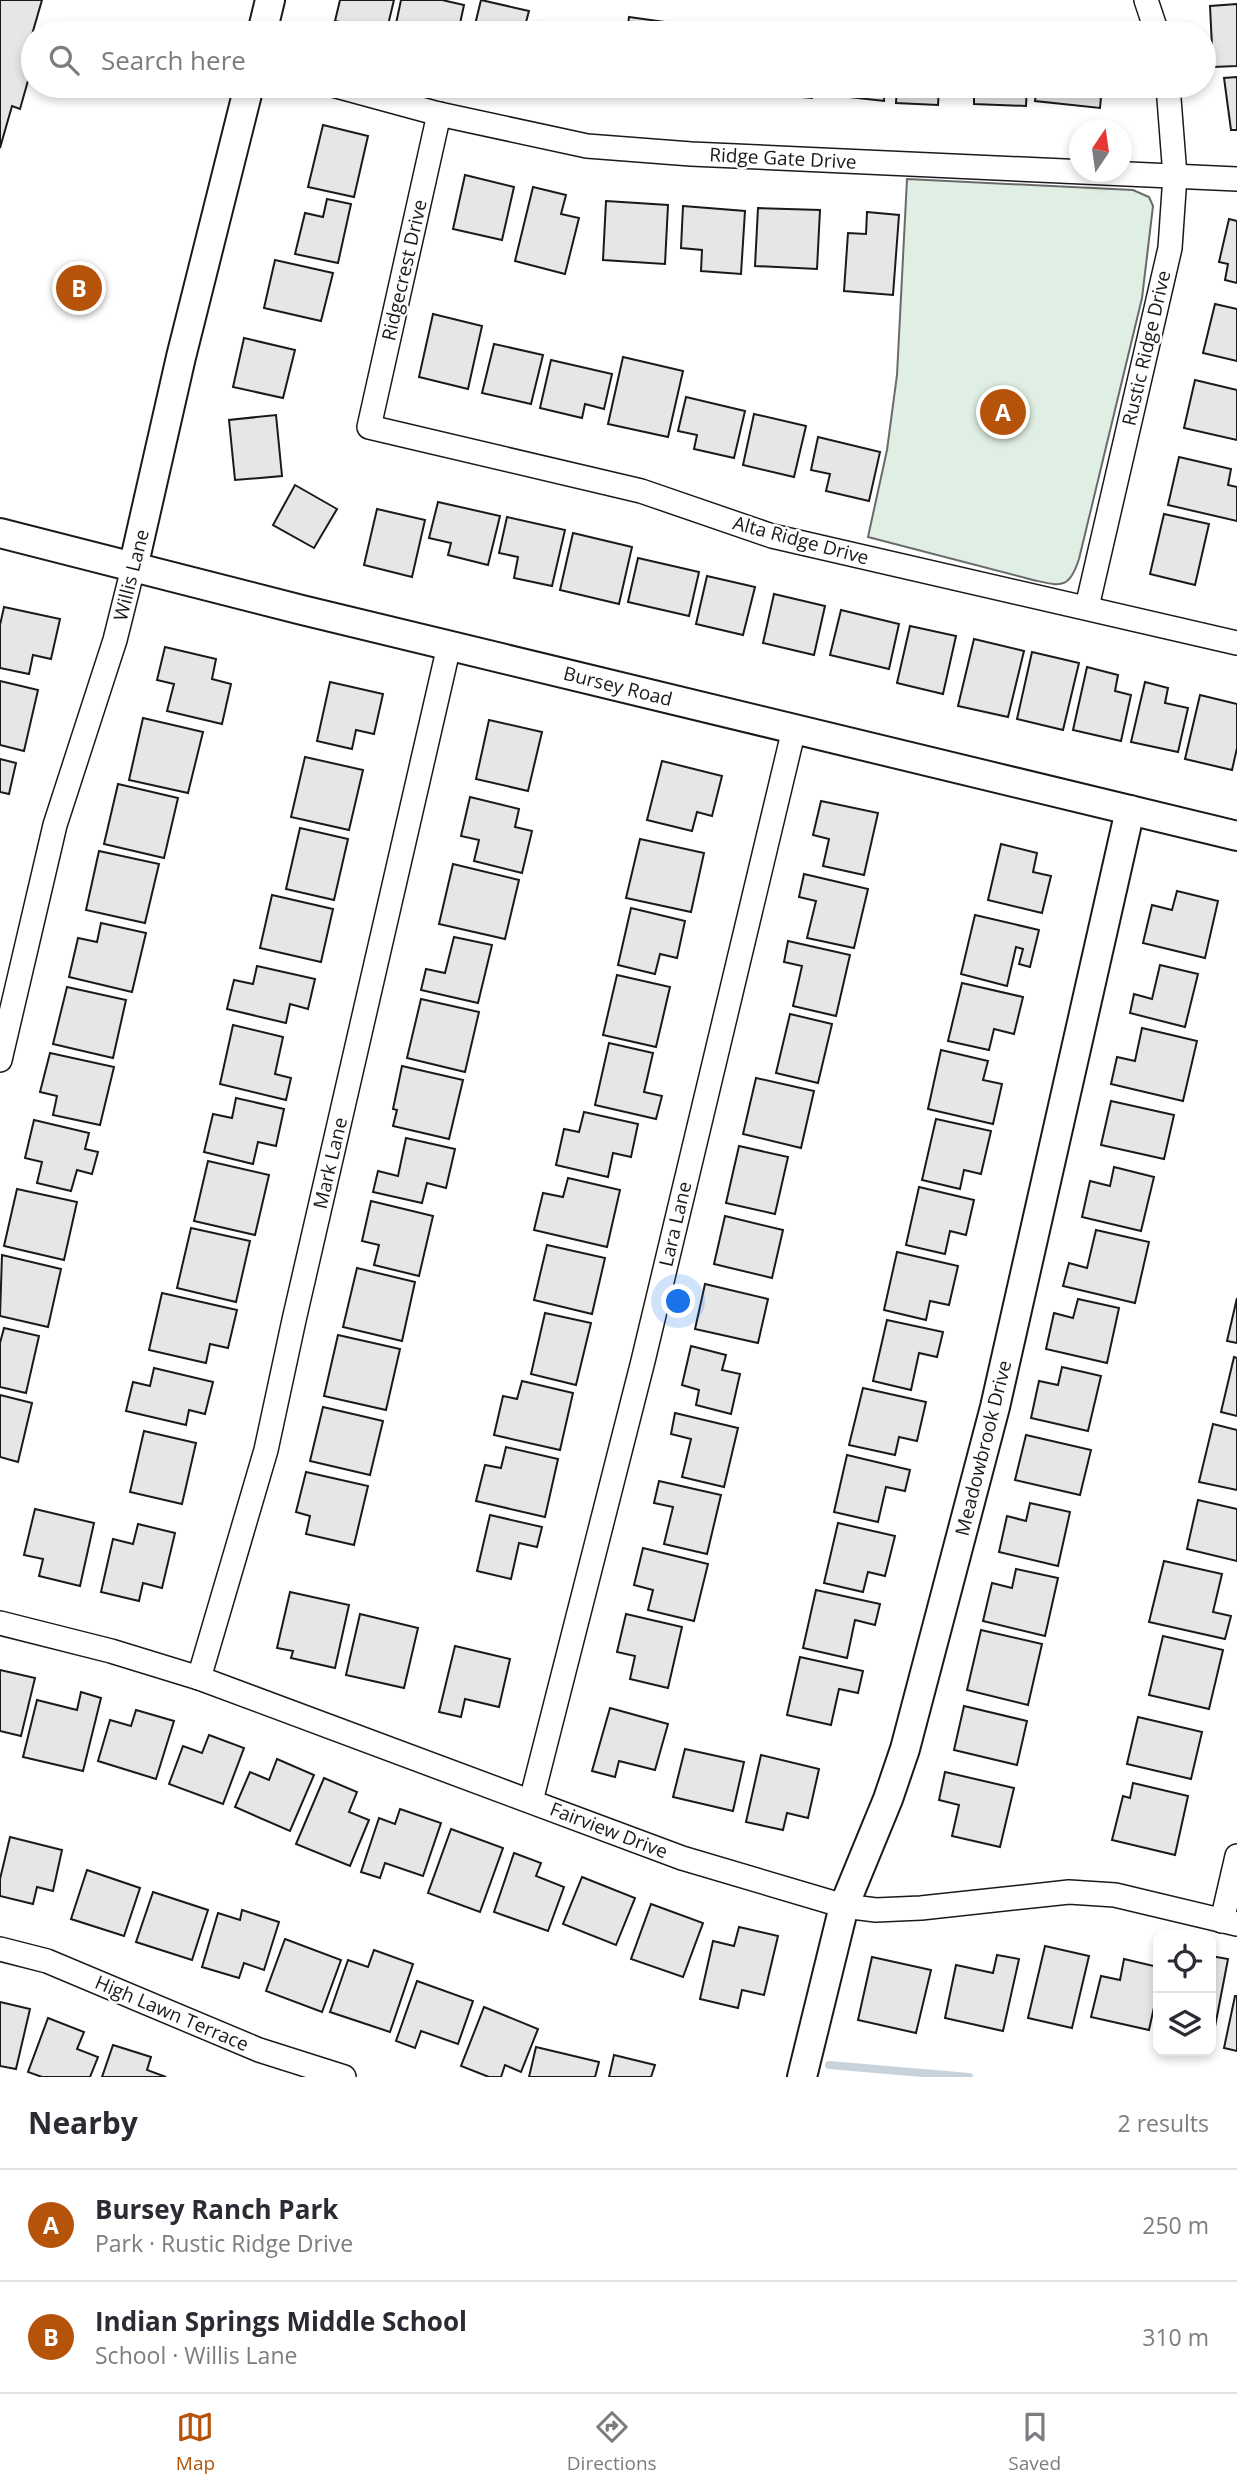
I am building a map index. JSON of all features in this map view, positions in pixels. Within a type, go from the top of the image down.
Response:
[{"type":"street","points":[[265,21],[270,0]]},
{"type":"street","points":[[1146,0],[1153,21]]},
{"type":"street","name":"Willis Lane","points":[[0,1060],[55,825],[115,640],[181,357],[246,98]]},
{"type":"street","name":"Ridge Gate Drive","points":[[380,98],[439,114],[587,146],[705,155],[1237,179]]},
{"type":"street","name":"Rustic Ridge Drive","points":[[1087,607],[1170,248],[1175,176],[1169,98]]},
{"type":"street","name":"Ridgecrest Drive","points":[[369,426],[439,114]]},
{"type":"street","name":"Alta Ridge Drive","points":[[369,426],[641,491],[772,536],[1237,643]]},
{"type":"street","name":"Bursey Road","points":[[0,533],[449,646],[1237,836]]},
{"type":"street","name":"Mark Lane","points":[[199,1678],[266,1450],[449,646]]},
{"type":"street","name":"Lara Lane","points":[[531,1801],[643,1362],[794,729]]},
{"type":"street","name":"Meadowbrook Drive","points":[[802,2077],[844,1906],[888,1800],[905,1749],[995,1407],[1130,810]]},
{"type":"street","name":"Fairview Drive","points":[[0,1623],[111,1651],[199,1678],[682,1858],[844,1906],[876,1910],[921,1908],[1069,1892],[1115,1895],[1229,1922]]},
{"type":"street","points":[[1229,1922],[1237,1856]]},
{"type":"street","name":"High Lawn Terrace","points":[[0,1949],[47,1961],[259,2050],[344,2077]]},
{"type":"green space","points":[[907,179],[1133,190],[1149,197],[1153,206],[1142,298],[1079,559],[1072,576],[1063,583],[1051,584],[1033,580],[868,537],[887,450],[897,375]]},
{"type":"building","points":[[0,0],[42,0],[36,21],[21,21],[21,98],[23,98],[20,109],[12,106],[0,148]]},
{"type":"building","points":[[340,0],[394,0],[389,21],[335,21]]},
{"type":"building","points":[[401,0],[442,0],[464,5],[461,21],[397,21]]},
{"type":"building","points":[[481,0],[529,11],[526,21],[476,21]]},
{"type":"building","points":[[1237,4],[1237,66],[1216,67],[1216,21],[1211,21],[1210,6]]},
{"type":"building","points":[[629,17],[658,21],[628,21]]},
{"type":"building","points":[[1237,77],[1237,130],[1231,130],[1224,78]]},
{"type":"building","points":[[858,98],[884,98],[884,101]]},
{"type":"building","points":[[896,98],[938,98],[938,105],[896,103]]},
{"type":"building","points":[[974,98],[1026,98],[1026,106],[974,104]]},
{"type":"building","points":[[1035,98],[1101,98],[1100,108],[1035,101]]},
{"type":"building","points":[[323,125],[368,136],[354,197],[308,187]]},
{"type":"building","points":[[465,175],[514,187],[502,240],[453,229]]},
{"type":"building","points":[[533,187],[566,195],[561,214],[579,218],[565,274],[515,261]]},
{"type":"building","points":[[327,199],[351,204],[338,263],[295,254],[305,213],[323,217]]},
{"type":"building","points":[[606,201],[668,205],[665,264],[603,260]]},
{"type":"building","points":[[683,206],[745,211],[741,274],[701,271],[702,250],[681,248]]},
{"type":"building","points":[[758,208],[820,210],[817,269],[755,266]]},
{"type":"building","points":[[867,212],[899,215],[893,295],[844,291],[848,233],[866,234]]},
{"type":"building","points":[[1229,219],[1237,221],[1237,283],[1225,280],[1228,264],[1219,262]]},
{"type":"building","points":[[275,260],[333,273],[321,321],[264,308]]},
{"type":"building","points":[[1215,304],[1237,309],[1237,361],[1203,353]]},
{"type":"building","points":[[433,314],[482,326],[468,389],[419,377]]},
{"type":"building","points":[[244,338],[295,350],[283,398],[233,387]]},
{"type":"building","points":[[494,344],[543,355],[531,404],[482,393]]},
{"type":"building","points":[[623,357],[683,371],[668,437],[608,424]]},
{"type":"building","points":[[551,360],[612,374],[604,409],[585,404],[582,418],[540,408]]},
{"type":"building","points":[[1195,380],[1237,390],[1237,440],[1184,428]]},
{"type":"building","points":[[686,397],[745,411],[734,458],[694,449],[697,435],[678,431]]},
{"type":"building","points":[[754,414],[806,426],[794,477],[743,465]]},
{"type":"building","points":[[276,415],[282,476],[235,480],[229,420]]},
{"type":"building","points":[[818,437],[880,452],[869,501],[826,491],[830,474],[811,470]]},
{"type":"building","points":[[1179,457],[1231,469],[1228,485],[1237,487],[1237,521],[1168,505]]},
{"type":"building","points":[[295,485],[337,509],[314,548],[273,525]]},
{"type":"building","points":[[438,502],[500,516],[488,565],[448,555],[451,543],[429,538]]},
{"type":"building","points":[[377,509],[425,520],[412,577],[364,565]]},
{"type":"building","points":[[1164,514],[1209,524],[1195,585],[1150,574]]},
{"type":"building","points":[[507,517],[565,530],[552,586],[514,578],[518,557],[499,553]]},
{"type":"building","points":[[573,533],[632,547],[619,604],[560,590]]},
{"type":"building","points":[[638,558],[699,572],[689,616],[628,602]]},
{"type":"building","points":[[707,576],[755,587],[743,635],[696,624]]},
{"type":"building","points":[[774,594],[825,606],[814,655],[763,643]]},
{"type":"building","points":[[4,607],[60,619],[51,659],[33,655],[29,674],[0,668],[0,625]]},
{"type":"building","points":[[841,610],[899,624],[889,669],[830,655]]},
{"type":"building","points":[[910,626],[956,636],[943,694],[897,683]]},
{"type":"building","points":[[974,639],[1024,651],[1008,717],[958,706]]},
{"type":"building","points":[[165,647],[216,659],[212,679],[231,684],[222,724],[167,711],[174,684],[157,680]]},
{"type":"building","points":[[1032,652],[1079,663],[1063,730],[1017,719]]},
{"type":"building","points":[[1087,667],[1118,675],[1115,691],[1131,695],[1121,741],[1073,730]]},
{"type":"building","points":[[0,681],[38,690],[24,751],[0,745]]},
{"type":"building","points":[[330,682],[383,694],[374,734],[356,730],[352,749],[317,741]]},
{"type":"building","points":[[1145,682],[1168,688],[1165,703],[1188,708],[1178,752],[1131,742]]},
{"type":"building","points":[[1200,695],[1237,704],[1237,748],[1232,770],[1185,759]]},
{"type":"building","points":[[143,718],[203,732],[188,793],[129,780]]},
{"type":"building","points":[[489,720],[542,732],[528,791],[476,779]]},
{"type":"building","points":[[305,757],[363,770],[349,830],[291,817]]},
{"type":"building","points":[[0,759],[16,763],[9,794],[0,792]]},
{"type":"building","points":[[662,761],[722,776],[712,816],[697,812],[692,831],[647,820]]},
{"type":"building","points":[[118,784],[178,798],[164,858],[104,844]]},
{"type":"building","points":[[470,797],[519,809],[515,827],[532,831],[522,873],[474,861],[479,840],[461,836]]},
{"type":"building","points":[[821,801],[878,813],[864,875],[823,866],[829,839],[813,835]]},
{"type":"building","points":[[300,828],[348,839],[334,900],[286,889]]},
{"type":"building","points":[[640,839],[704,853],[691,912],[626,898]]},
{"type":"building","points":[[1001,844],[1037,853],[1033,872],[1051,876],[1042,913],[988,900]]},
{"type":"building","points":[[99,851],[159,864],[145,923],[86,910]]},
{"type":"building","points":[[453,864],[519,880],[505,939],[439,924]]},
{"type":"building","points":[[804,874],[868,889],[854,948],[807,938],[816,901],[799,897]]},
{"type":"building","points":[[1177,891],[1218,901],[1205,958],[1143,943],[1152,905],[1172,910]]},
{"type":"building","points":[[272,895],[333,909],[321,962],[260,948]]},
{"type":"building","points":[[631,908],[685,921],[677,958],[660,954],[655,974],[618,965]]},
{"type":"building","points":[[975,915],[1039,930],[1030,967],[1019,964],[1023,949],[1016,947],[1007,986],[961,974]]},
{"type":"building","points":[[101,923],[146,933],[132,992],[69,977],[78,938],[97,942]]},
{"type":"building","points":[[454,937],[492,945],[478,1003],[421,990],[426,969],[445,973]]},
{"type":"building","points":[[788,941],[850,955],[836,1016],[793,1006],[802,966],[784,962]]},
{"type":"building","points":[[1160,965],[1198,974],[1185,1027],[1130,1013],[1134,994],[1152,999]]},
{"type":"building","points":[[257,966],[315,979],[308,1009],[290,1004],[286,1023],[227,1009],[234,980],[253,984]]},
{"type":"building","points":[[617,975],[670,987],[656,1047],[603,1035]]},
{"type":"building","points":[[962,983],[1023,997],[1014,1034],[994,1029],[989,1050],[948,1041]]},
{"type":"building","points":[[67,987],[126,1000],[113,1058],[53,1044]]},
{"type":"building","points":[[421,999],[479,1012],[465,1072],[407,1058]]},
{"type":"building","points":[[790,1014],[832,1024],[818,1083],[776,1073]]},
{"type":"building","points":[[233,1025],[283,1037],[275,1074],[291,1078],[286,1100],[220,1084]]},
{"type":"building","points":[[1142,1028],[1197,1041],[1183,1101],[1111,1084],[1117,1057],[1135,1061]]},
{"type":"building","points":[[609,1043],[653,1053],[644,1092],[662,1096],[656,1119],[595,1105]]},
{"type":"building","points":[[941,1050],[988,1061],[983,1080],[1002,1084],[993,1124],[928,1109]]},
{"type":"building","points":[[50,1053],[114,1067],[100,1125],[53,1115],[57,1096],[40,1092]]},
{"type":"building","points":[[402,1066],[463,1080],[449,1139],[393,1126],[397,1110],[393,1109]]},
{"type":"building","points":[[756,1078],[814,1091],[801,1148],[743,1134]]},
{"type":"building","points":[[236,1098],[284,1109],[276,1146],[258,1142],[253,1164],[204,1152],[213,1114],[232,1118]]},
{"type":"building","points":[[1111,1101],[1174,1115],[1164,1159],[1101,1145]]},
{"type":"building","points":[[584,1112],[638,1124],[631,1157],[613,1153],[608,1177],[556,1165],[564,1129],[579,1132]]},
{"type":"building","points":[[936,1119],[991,1131],[981,1174],[964,1170],[960,1189],[922,1180]]},
{"type":"building","points":[[34,1120],[89,1133],[85,1149],[98,1152],[92,1174],[77,1170],[71,1191],[37,1183],[42,1162],[25,1158]]},
{"type":"building","points":[[406,1138],[455,1149],[446,1188],[427,1183],[422,1203],[373,1192],[378,1171],[398,1176]]},
{"type":"building","points":[[739,1146],[788,1157],[775,1214],[726,1203]]},
{"type":"building","points":[[208,1161],[269,1175],[255,1235],[194,1221]]},
{"type":"building","points":[[1114,1167],[1154,1177],[1141,1231],[1082,1217],[1090,1181],[1110,1186]]},
{"type":"building","points":[[568,1178],[620,1190],[607,1247],[534,1230],[543,1193],[563,1197]]},
{"type":"building","points":[[919,1187],[974,1200],[966,1235],[950,1231],[945,1254],[906,1245]]},
{"type":"building","points":[[17,1189],[77,1202],[64,1260],[4,1246]]},
{"type":"building","points":[[371,1201],[433,1216],[419,1276],[374,1265],[379,1245],[362,1241]]},
{"type":"building","points":[[725,1216],[783,1230],[772,1278],[714,1264]]},
{"type":"building","points":[[191,1228],[250,1241],[236,1302],[177,1288]]},
{"type":"building","points":[[1096,1230],[1149,1242],[1135,1303],[1063,1286],[1069,1263],[1087,1268]]},
{"type":"building","points":[[547,1245],[605,1258],[592,1314],[534,1300]]},
{"type":"building","points":[[897,1252],[958,1266],[949,1305],[930,1301],[926,1320],[884,1310]]},
{"type":"building","points":[[2,1255],[61,1269],[48,1327],[0,1316]]},
{"type":"building","points":[[357,1268],[415,1282],[402,1341],[343,1327]]},
{"type":"building","points":[[705,1284],[768,1299],[758,1343],[695,1329]]},
{"type":"building","points":[[162,1293],[237,1310],[228,1348],[210,1344],[206,1363],[149,1350]]},
{"type":"building","points":[[1237,1298],[1237,1343],[1227,1341]]},
{"type":"building","points":[[1078,1299],[1119,1308],[1107,1363],[1046,1349],[1054,1313],[1073,1318]]},
{"type":"building","points":[[545,1313],[591,1323],[576,1385],[531,1374]]},
{"type":"building","points":[[887,1320],[943,1332],[937,1357],[919,1353],[911,1390],[873,1381]]},
{"type":"building","points":[[4,1328],[39,1336],[26,1393],[0,1387],[0,1343]]},
{"type":"building","points":[[338,1335],[400,1349],[386,1410],[324,1396]]},
{"type":"building","points":[[691,1346],[726,1355],[722,1370],[740,1374],[731,1414],[696,1405],[699,1390],[682,1385]]},
{"type":"building","points":[[1234,1357],[1237,1358],[1237,1416],[1221,1412]]},
{"type":"building","points":[[1062,1367],[1101,1376],[1088,1431],[1031,1418],[1039,1381],[1058,1385]]},
{"type":"building","points":[[154,1368],[213,1382],[205,1414],[189,1410],[186,1425],[126,1411],[133,1382],[150,1386]]},
{"type":"building","points":[[522,1381],[573,1393],[560,1450],[494,1435],[503,1396],[517,1399]]},
{"type":"building","points":[[863,1388],[926,1402],[917,1441],[899,1437],[895,1455],[849,1445]]},
{"type":"building","points":[[0,1395],[32,1403],[18,1462],[0,1457]]},
{"type":"building","points":[[323,1407],[383,1421],[370,1475],[310,1461]]},
{"type":"building","points":[[675,1413],[738,1428],[724,1487],[682,1477],[691,1439],[671,1434]]},
{"type":"building","points":[[1213,1424],[1237,1430],[1237,1490],[1199,1482]]},
{"type":"building","points":[[144,1431],[196,1443],[182,1504],[130,1492]]},
{"type":"building","points":[[1026,1435],[1091,1450],[1080,1495],[1015,1480]]},
{"type":"building","points":[[506,1447],[558,1459],[545,1517],[476,1501],[485,1465],[501,1468]]},
{"type":"building","points":[[847,1455],[910,1470],[905,1491],[886,1487],[878,1522],[834,1512]]},
{"type":"building","points":[[306,1472],[368,1486],[354,1545],[306,1534],[310,1516],[296,1512]]},
{"type":"building","points":[[659,1481],[721,1495],[707,1554],[664,1544],[673,1507],[654,1503]]},
{"type":"building","points":[[1198,1500],[1237,1509],[1237,1561],[1187,1549]]},
{"type":"building","points":[[1030,1503],[1070,1512],[1058,1566],[999,1552],[1007,1516],[1026,1521]]},
{"type":"building","points":[[35,1509],[94,1523],[80,1586],[39,1576],[43,1559],[24,1555]]},
{"type":"building","points":[[490,1515],[542,1527],[537,1547],[519,1543],[511,1579],[477,1571]]},
{"type":"building","points":[[838,1523],[895,1536],[885,1576],[868,1572],[863,1592],[824,1583]]},
{"type":"building","points":[[138,1524],[175,1533],[162,1588],[143,1583],[139,1601],[101,1592],[113,1539],[133,1544]]},
{"type":"building","points":[[643,1548],[708,1564],[694,1621],[648,1610],[653,1590],[634,1585]]},
{"type":"building","points":[[1164,1561],[1222,1574],[1213,1612],[1231,1616],[1225,1639],[1149,1622]]},
{"type":"building","points":[[1016,1569],[1058,1578],[1045,1636],[983,1621],[992,1583],[1012,1588]]},
{"type":"building","points":[[816,1590],[880,1604],[875,1625],[855,1620],[847,1658],[803,1648]]},
{"type":"building","points":[[290,1592],[349,1605],[335,1668],[291,1658],[293,1651],[277,1648]]},
{"type":"building","points":[[360,1614],[418,1628],[404,1688],[346,1675]]},
{"type":"building","points":[[626,1614],[682,1627],[668,1688],[630,1679],[635,1656],[617,1652]]},
{"type":"building","points":[[981,1630],[1042,1644],[1028,1705],[967,1690]]},
{"type":"building","points":[[1163,1636],[1223,1650],[1209,1709],[1149,1695]]},
{"type":"building","points":[[455,1646],[510,1659],[499,1707],[465,1699],[461,1717],[439,1712]]},
{"type":"building","points":[[800,1657],[863,1671],[858,1693],[839,1689],[831,1725],[787,1715]]},
{"type":"building","points":[[0,1670],[35,1678],[21,1736],[0,1731]]},
{"type":"building","points":[[81,1692],[101,1698],[83,1771],[23,1757],[37,1700],[77,1710]]},
{"type":"building","points":[[964,1706],[1027,1721],[1017,1765],[954,1750]]},
{"type":"building","points":[[610,1708],[668,1724],[655,1770],[619,1761],[615,1777],[592,1771]]},
{"type":"building","points":[[136,1710],[174,1721],[156,1779],[98,1761],[110,1720],[131,1726]]},
{"type":"building","points":[[1138,1717],[1202,1732],[1191,1779],[1127,1764]]},
{"type":"building","points":[[209,1735],[244,1748],[223,1804],[169,1784],[183,1746],[202,1753]]},
{"type":"building","points":[[685,1749],[744,1762],[733,1811],[673,1797]]},
{"type":"building","points":[[761,1755],[819,1769],[808,1818],[787,1813],[783,1830],[746,1822]]},
{"type":"building","points":[[277,1759],[314,1775],[290,1831],[235,1807],[250,1772],[269,1780]]},
{"type":"building","points":[[945,1772],[1014,1788],[1000,1847],[952,1836],[959,1805],[939,1800]]},
{"type":"building","points":[[324,1778],[357,1792],[349,1812],[369,1820],[350,1866],[296,1844]]},
{"type":"building","points":[[1133,1783],[1188,1796],[1175,1855],[1112,1840],[1123,1796],[1130,1798]]},
{"type":"building","points":[[400,1809],[441,1823],[423,1876],[385,1863],[380,1878],[361,1872],[379,1818],[395,1824]]},
{"type":"building","points":[[451,1829],[503,1848],[480,1912],[428,1893]]},
{"type":"building","points":[[10,1837],[62,1850],[53,1891],[37,1887],[33,1904],[0,1896],[0,1879]]},
{"type":"building","points":[[514,1853],[541,1863],[536,1876],[564,1887],[548,1931],[494,1912]]},
{"type":"building","points":[[87,1870],[140,1888],[124,1936],[71,1919]]},
{"type":"building","points":[[582,1877],[635,1898],[616,1945],[563,1924]]},
{"type":"building","points":[[153,1892],[208,1910],[192,1960],[136,1942]]},
{"type":"building","points":[[651,1904],[703,1923],[683,1977],[631,1959]]},
{"type":"building","points":[[242,1910],[279,1922],[264,1970],[244,1963],[239,1978],[202,1967],[218,1913],[240,1920]]},
{"type":"building","points":[[739,1927],[778,1936],[764,1995],[742,1990],[738,2008],[700,1999],[713,1941],[734,1946]]},
{"type":"building","points":[[285,1939],[341,1960],[322,2012],[266,1991]]},
{"type":"building","points":[[1045,1946],[1089,1956],[1072,2028],[1028,2018]]},
{"type":"building","points":[[374,1950],[413,1964],[390,2032],[330,2012],[348,1960],[368,1967]]},
{"type":"building","points":[[997,1955],[1019,1959],[1003,2031],[945,2018],[956,1965],[993,1973]]},
{"type":"building","points":[[872,1957],[931,1970],[916,2033],[858,2020]]},
{"type":"building","points":[[1216,1957],[1228,1959],[1216,2022]]},
{"type":"building","points":[[1124,1959],[1153,1966],[1153,2012],[1149,2030],[1091,2017],[1101,1976],[1120,1980]]},
{"type":"building","points":[[417,1981],[473,2001],[458,2044],[421,2031],[415,2048],[396,2041]]},
{"type":"building","points":[[1237,1996],[1237,2051],[1224,2048]]},
{"type":"building","points":[[0,2002],[30,2009],[16,2069],[0,2066]]},
{"type":"building","points":[[484,2007],[538,2029],[521,2072],[505,2065],[501,2077],[489,2077],[461,2066]]},
{"type":"building","points":[[48,2018],[84,2032],[77,2049],[98,2057],[90,2077],[42,2077],[28,2072]]},
{"type":"building","points":[[113,2045],[151,2057],[147,2070],[166,2077],[102,2077]]},
{"type":"building","points":[[536,2047],[599,2062],[595,2077],[529,2077]]},
{"type":"building","points":[[614,2055],[655,2065],[651,2077],[609,2077]]},
{"type":"waterway","points":[[829,2065],[969,2077]]},
{"type":"place","name":"Indian Springs Middle School","points":[[79,288]]},
{"type":"place","name":"Bursey Ranch Park","points":[[1003,412]]}]
